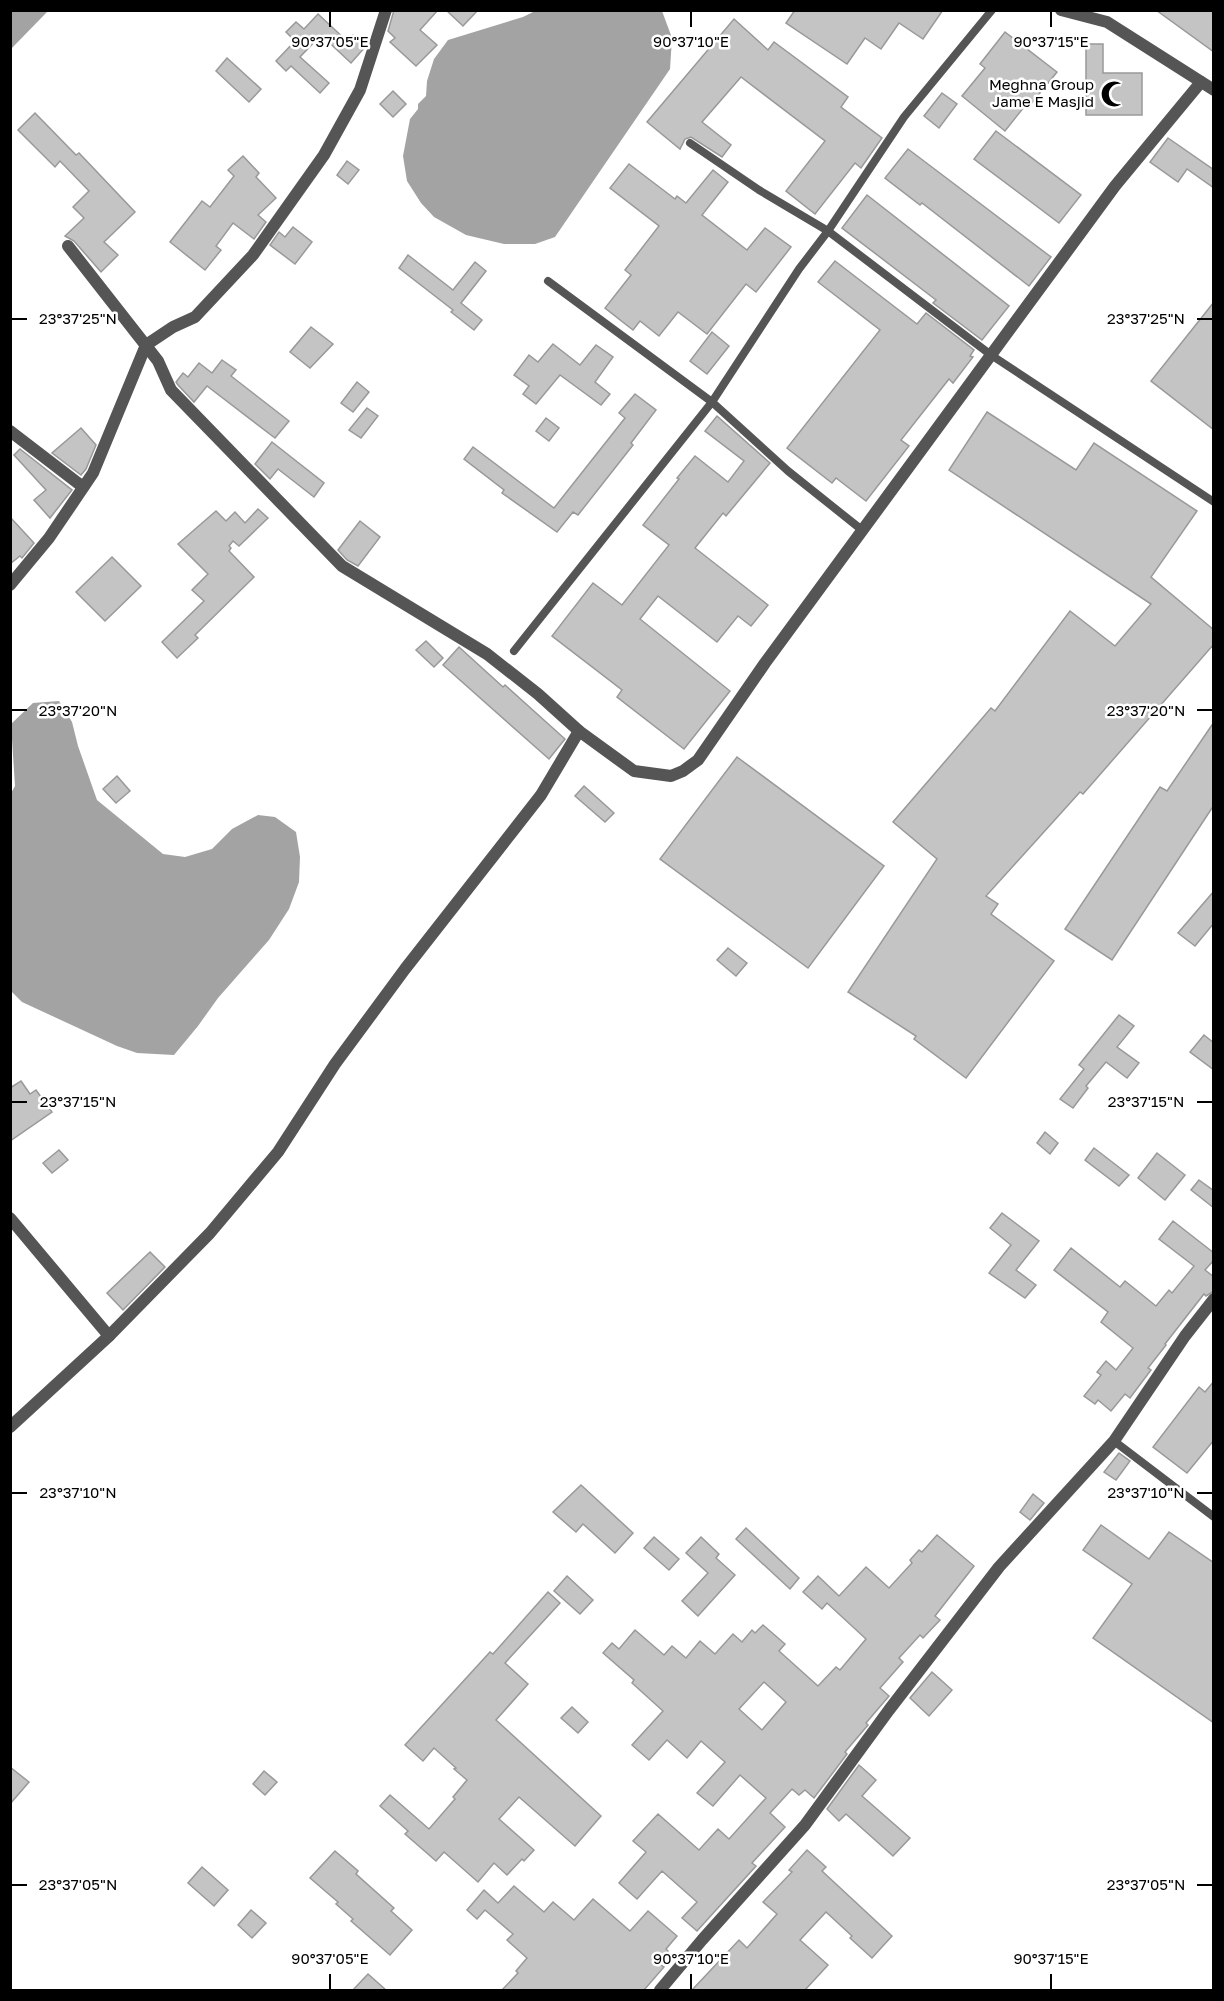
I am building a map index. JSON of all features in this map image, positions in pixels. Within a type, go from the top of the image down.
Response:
[{"type":"street","points":[[10,585],[49,538],[93,473],[146,345],[173,327],[195,317],[253,255],[324,155],[360,90],[386,10]]},
{"type":"street","points":[[1061,10],[1107,22],[1214,90]]},
{"type":"street","points":[[68,246],[158,361],[171,390],[342,566],[487,654],[579,731],[634,771],[671,776],[699,760],[765,663],[1115,186],[1201,82]]},
{"type":"street","points":[[10,431],[83,487]]},
{"type":"street","points":[[10,1427],[109,1336],[210,1233],[278,1152],[335,1064],[405,969],[541,795],[579,731]]},
{"type":"street","points":[[10,1218],[109,1336]]},
{"type":"street","points":[[660,1990],[805,1825],[889,1710],[999,1567],[1114,1441],[1185,1336],[1214,1299]]},
{"type":"lane","points":[[514,651],[712,402],[904,117],[992,10]]},
{"type":"lane","points":[[690,143],[828,231],[991,355],[1214,502]]},
{"type":"lane","points":[[548,280],[712,402],[788,471],[862,530]]},
{"type":"lane","points":[[1114,1441],[1214,1517]]},
{"type":"shaded area","points":[[10,11],[48,11],[11,49]]},
{"type":"shaded area","points":[[535,11],[662,11],[672,38],[670,69],[555,237],[535,244],[504,244],[466,235],[434,217],[421,203],[407,181],[403,156],[410,119],[418,109],[418,104],[426,96],[427,81],[434,59],[448,40],[523,17]]},
{"type":"shaded area","points":[[59,701],[72,722],[97,800],[163,854],[185,857],[212,849],[232,829],[258,815],[275,817],[296,832],[300,857],[299,882],[289,909],[269,940],[218,998],[174,1055],[137,1053],[117,1046],[22,1002],[11,991],[10,795],[15,786],[11,724],[33,703]]},
{"type":"building","points":[[394,10],[438,10],[420,30],[437,45],[416,66],[390,42],[395,38],[388,31]]},
{"type":"building","points":[[446,10],[478,10],[463,26]]},
{"type":"building","points":[[795,10],[943,10],[923,39],[899,23],[881,49],[865,38],[847,64],[786,23]]},
{"type":"building","points":[[1156,10],[1214,10],[1214,52]]},
{"type":"building","points":[[318,14],[347,41],[353,35],[366,46],[351,63],[321,35],[300,57],[329,83],[320,93],[291,66],[286,71],[276,61],[295,41],[286,32],[296,22],[304,29]]},
{"type":"building","points":[[734,19],[768,50],[774,42],[848,97],[841,107],[882,138],[861,168],[855,163],[815,214],[786,191],[825,141],[741,77],[702,122],[731,145],[722,157],[691,137],[685,139],[680,149],[647,122]]},
{"type":"building","points":[[1005,32],[1057,72],[1031,104],[1028,102],[1005,131],[962,96],[985,68],[980,64]]},
{"type":"building","name":"Meghna Group Jame E Masjid","points":[[1086,44],[1103,44],[1103,73],[1142,73],[1142,115],[1086,115]]},
{"type":"building","points":[[227,58],[261,89],[249,102],[216,71]]},
{"type":"building","points":[[393,91],[406,104],[393,117],[380,104]]},
{"type":"building","points":[[942,93],[957,104],[939,128],[924,116]]},
{"type":"building","points":[[35,113],[76,155],[79,153],[135,212],[104,242],[118,255],[101,272],[74,241],[65,236],[84,218],[73,207],[89,191],[60,161],[55,167],[18,130]]},
{"type":"building","points":[[996,131],[1081,195],[1059,223],[974,159]]},
{"type":"building","points":[[1168,138],[1214,170],[1214,188],[1187,169],[1178,182],[1150,162]]},
{"type":"building","points":[[908,149],[1051,257],[1029,286],[922,203],[920,205],[885,178]]},
{"type":"building","points":[[243,156],[259,173],[256,177],[276,198],[258,215],[266,222],[254,239],[233,223],[216,246],[221,250],[205,270],[170,242],[202,201],[210,207],[234,176],[228,170]]},
{"type":"building","points":[[347,161],[359,170],[348,184],[337,175]]},
{"type":"building","points":[[629,164],[675,199],[677,196],[686,203],[713,170],[728,182],[702,215],[747,250],[765,228],[791,247],[756,292],[746,284],[707,334],[678,312],[659,336],[640,321],[633,330],[605,308],[631,275],[625,270],[659,226],[610,188]]},
{"type":"building","points":[[867,195],[1009,306],[982,340],[933,303],[936,300],[842,228]]},
{"type":"building","points":[[293,227],[312,242],[295,264],[270,245],[279,232],[285,237]]},
{"type":"building","points":[[408,255],[453,290],[475,262],[486,271],[461,303],[482,320],[474,330],[451,312],[453,310],[399,268]]},
{"type":"building","points":[[835,261],[917,324],[926,313],[974,350],[970,356],[973,357],[953,383],[949,379],[901,440],[909,446],[866,501],[836,478],[832,483],[787,448],[880,330],[818,282]]},
{"type":"building","points":[[1214,302],[1214,430],[1151,381]]},
{"type":"building","points":[[311,327],[333,344],[310,368],[290,352]]},
{"type":"building","points":[[712,332],[729,346],[707,374],[690,361]]},
{"type":"building","points":[[553,344],[580,365],[596,345],[613,357],[595,382],[610,394],[601,405],[560,375],[536,404],[523,394],[529,386],[514,375],[529,355],[538,362]]},
{"type":"building","points":[[222,360],[236,370],[231,376],[289,421],[275,438],[207,386],[194,402],[176,382],[183,373],[188,377],[199,363],[212,373]]},
{"type":"building","points":[[357,382],[369,392],[353,412],[341,403]]},
{"type":"building","points":[[635,394],[656,410],[631,443],[633,445],[578,515],[573,512],[557,532],[502,493],[504,490],[464,459],[473,447],[554,508],[625,418],[619,413]]},
{"type":"building","points":[[367,408],[378,416],[361,438],[349,430]]},
{"type":"building","points":[[987,412],[1076,470],[1094,443],[1197,511],[1151,577],[1214,630],[1214,644],[1083,794],[1080,792],[986,896],[998,904],[991,914],[1054,961],[966,1078],[914,1039],[916,1036],[848,992],[937,859],[893,822],[991,708],[995,711],[1070,611],[1115,646],[1151,604],[949,470]]},
{"type":"building","points":[[717,416],[770,463],[726,516],[723,513],[695,548],[768,605],[751,626],[738,616],[717,642],[658,596],[640,619],[730,691],[684,749],[617,697],[622,690],[552,636],[593,583],[622,605],[669,545],[643,525],[695,456],[728,482],[744,461],[705,431]]},
{"type":"building","points":[[546,418],[559,428],[549,441],[536,431]]},
{"type":"building","points":[[81,428],[96,445],[81,475],[52,453]]},
{"type":"building","points":[[272,442],[324,483],[314,497],[278,469],[270,479],[255,464]]},
{"type":"building","points":[[20,449],[72,490],[50,518],[34,500],[46,490],[14,455]]},
{"type":"building","points":[[258,509],[268,518],[239,546],[233,541],[229,546],[231,548],[229,551],[254,577],[195,635],[198,638],[177,658],[162,642],[204,601],[192,590],[208,574],[178,544],[216,511],[226,521],[235,512],[245,523]]},
{"type":"building","points":[[10,517],[34,543],[22,558],[20,556],[10,564]]},
{"type":"building","points":[[360,521],[380,537],[358,566],[347,560],[338,550]]},
{"type":"building","points":[[112,557],[141,586],[105,621],[76,592]]},
{"type":"building","points":[[426,641],[443,658],[434,667],[416,650]]},
{"type":"building","points":[[459,647],[565,739],[549,759],[443,665]]},
{"type":"building","points":[[1214,722],[1214,805],[1112,960],[1065,929],[1160,787],[1167,791]]},
{"type":"building","points":[[737,757],[884,866],[808,968],[660,859]]},
{"type":"building","points":[[117,776],[130,791],[116,803],[103,789]]},
{"type":"building","points":[[584,786],[614,813],[605,822],[575,796]]},
{"type":"building","points":[[1214,891],[1214,923],[1195,946],[1178,933]]},
{"type":"building","points":[[728,948],[747,963],[736,976],[717,960]]},
{"type":"building","points":[[1119,1015],[1134,1026],[1117,1047],[1139,1063],[1127,1078],[1106,1062],[1086,1086],[1088,1088],[1073,1108],[1060,1099],[1084,1069],[1079,1065]]},
{"type":"building","points":[[1204,1035],[1214,1043],[1214,1070],[1190,1052]]},
{"type":"building","points":[[21,1081],[30,1094],[36,1090],[52,1112],[10,1141],[10,1088]]},
{"type":"building","points":[[1045,1132],[1058,1143],[1050,1154],[1037,1143]]},
{"type":"building","points":[[1094,1148],[1129,1175],[1119,1186],[1085,1160]]},
{"type":"building","points":[[59,1150],[68,1160],[52,1173],[43,1163]]},
{"type":"building","points":[[1157,1153],[1185,1175],[1165,1200],[1138,1178]]},
{"type":"building","points":[[1199,1180],[1214,1191],[1214,1208],[1191,1190]]},
{"type":"building","points":[[1002,1213],[1039,1241],[1016,1270],[1036,1285],[1025,1298],[989,1273],[1011,1245],[990,1228]]},
{"type":"building","points":[[1173,1221],[1214,1253],[1214,1260],[1205,1270],[1214,1277],[1214,1291],[1206,1296],[1204,1294],[1165,1344],[1148,1368],[1151,1370],[1130,1398],[1125,1394],[1111,1411],[1098,1400],[1095,1404],[1084,1396],[1101,1375],[1097,1372],[1106,1361],[1116,1370],[1133,1348],[1101,1322],[1108,1312],[1054,1270],[1071,1248],[1120,1287],[1125,1281],[1156,1306],[1169,1290],[1172,1293],[1194,1266],[1159,1239]]},
{"type":"building","points":[[150,1252],[165,1267],[123,1310],[107,1293]]},
{"type":"building","points":[[1214,1381],[1214,1440],[1187,1473],[1153,1447],[1199,1387],[1205,1392]]},
{"type":"building","points":[[1119,1453],[1130,1461],[1116,1480],[1104,1472]]},
{"type":"building","points":[[581,1485],[633,1533],[615,1553],[583,1524],[576,1532],[553,1512]]},
{"type":"building","points":[[1033,1494],[1044,1503],[1030,1520],[1020,1512]]},
{"type":"building","points":[[1101,1525],[1149,1559],[1169,1532],[1214,1563],[1214,1723],[1093,1638],[1132,1584],[1083,1550]]},
{"type":"building","points":[[746,1528],[799,1578],[790,1589],[736,1539]]},
{"type":"building","points":[[937,1535],[974,1566],[935,1616],[940,1620],[923,1638],[920,1635],[899,1658],[903,1662],[880,1688],[889,1696],[866,1723],[868,1725],[845,1752],[847,1754],[814,1798],[805,1790],[799,1795],[792,1789],[770,1813],[785,1827],[752,1863],[756,1866],[697,1931],[682,1918],[697,1902],[662,1871],[637,1899],[619,1883],[646,1852],[633,1841],[658,1814],[699,1850],[718,1829],[729,1839],[766,1798],[740,1775],[713,1806],[697,1793],[725,1762],[701,1741],[687,1758],[667,1740],[649,1760],[632,1745],[663,1711],[632,1683],[634,1680],[603,1653],[612,1643],[619,1649],[635,1630],[664,1655],[672,1646],[686,1658],[700,1641],[715,1654],[733,1634],[742,1642],[752,1630],[755,1633],[763,1625],[785,1644],[779,1651],[818,1686],[836,1667],[840,1670],[866,1639],[827,1603],[822,1609],[803,1592],[818,1576],[839,1596],[866,1567],[889,1588],[912,1563],[910,1560],[919,1550],[922,1552]],"holes":[[[764,1682],[786,1702],[762,1730],[739,1709]]]},
{"type":"building","points":[[654,1537],[679,1559],[669,1570],[644,1548]]},
{"type":"building","points":[[701,1537],[719,1554],[716,1558],[735,1575],[698,1616],[682,1601],[708,1573],[686,1553]]},
{"type":"building","points":[[567,1576],[593,1600],[580,1614],[554,1591]]},
{"type":"building","points":[[548,1592],[560,1603],[505,1663],[528,1684],[496,1720],[601,1816],[575,1846],[519,1797],[499,1819],[534,1850],[507,1875],[494,1863],[478,1882],[444,1852],[436,1861],[405,1834],[408,1831],[380,1806],[390,1795],[429,1829],[455,1799],[453,1797],[467,1780],[454,1769],[456,1768],[434,1748],[423,1761],[405,1745],[490,1652],[493,1654]]},
{"type":"building","points":[[932,1672],[952,1690],[929,1716],[910,1698]]},
{"type":"building","points":[[572,1707],[588,1722],[578,1733],[561,1718]]},
{"type":"building","points":[[859,1765],[876,1780],[862,1796],[910,1838],[893,1856],[846,1814],[839,1821],[827,1809]]},
{"type":"building","points":[[10,1767],[29,1782],[10,1804]]},
{"type":"building","points":[[264,1771],[277,1782],[265,1795],[253,1784]]},
{"type":"building","points":[[807,1850],[826,1867],[822,1871],[892,1936],[872,1958],[826,1912],[800,1940],[828,1965],[805,1990],[692,1990],[739,1940],[747,1948],[777,1914],[763,1902],[792,1872],[789,1870]]},
{"type":"building","points":[[335,1851],[358,1871],[356,1874],[394,1908],[391,1911],[412,1930],[390,1955],[351,1921],[353,1919],[336,1904],[338,1902],[310,1878]]},
{"type":"building","points":[[202,1867],[228,1890],[214,1906],[188,1883]]},
{"type":"building","points":[[514,1886],[544,1912],[553,1902],[574,1920],[593,1899],[630,1931],[648,1911],[677,1936],[658,1963],[664,1967],[644,1990],[502,1990],[518,1973],[516,1971],[527,1958],[507,1940],[513,1934],[485,1910],[477,1919],[467,1910],[484,1890],[498,1903]]},
{"type":"building","points":[[251,1910],[266,1923],[252,1938],[238,1925]]},
{"type":"building","points":[[368,1974],[386,1990],[353,1990]]},
{"type":"place","name":"Meghna Group Jame E Masjid","points":[[1114,94]]}]
